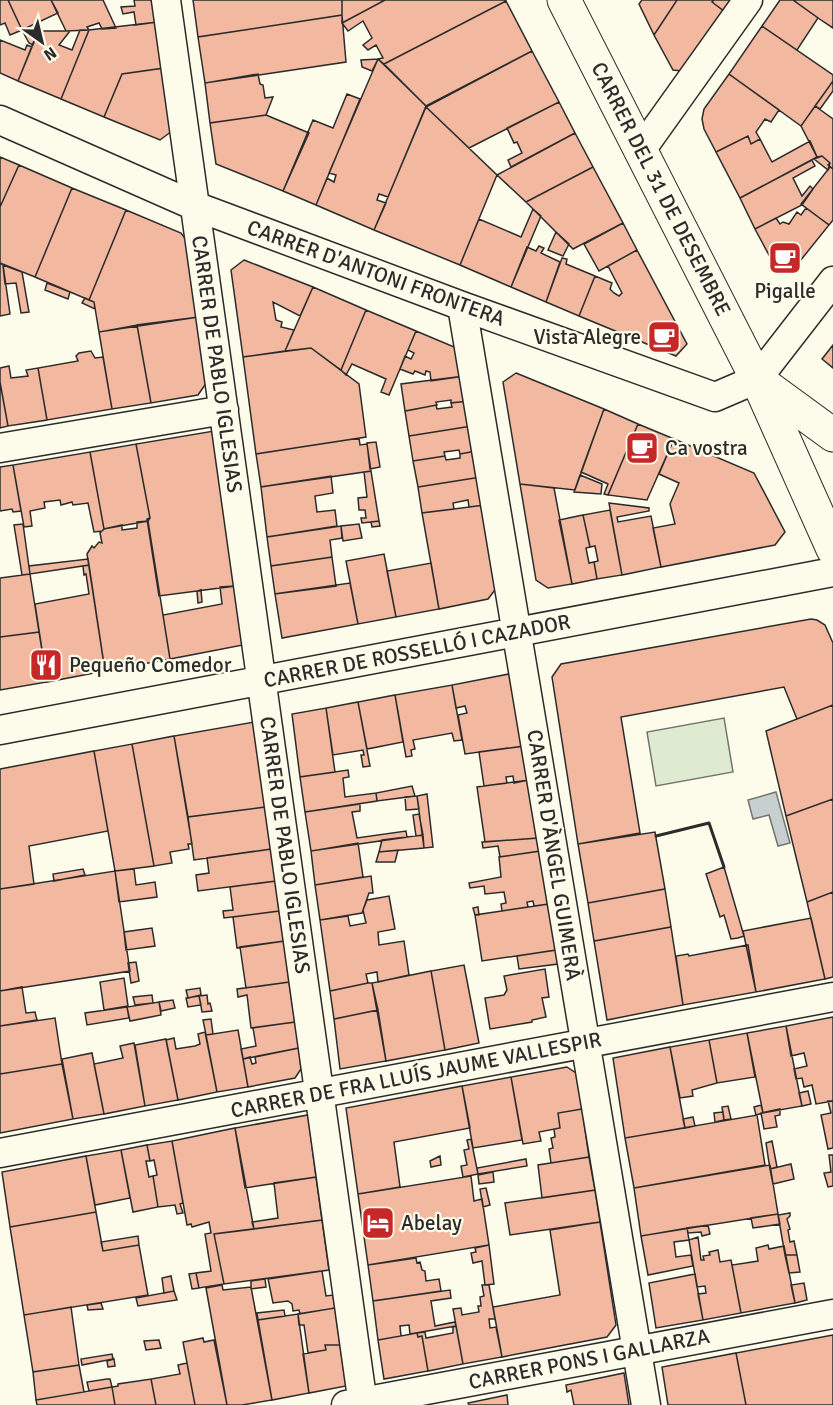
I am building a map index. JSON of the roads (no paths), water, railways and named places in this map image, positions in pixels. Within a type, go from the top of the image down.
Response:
[{"type":"main road","name":"CARRER DEL 31 DE DESEMBRE","points":[[564,0],[757,379],[833,549]]},
{"type":"main road","points":[[757,379],[833,435]]},
{"type":"street","name":"CARRER DE PABLO IGLESIAS","points":[[166,0],[320,1093],[357,1404]]},
{"type":"street","points":[[641,150],[748,0]]},
{"type":"street","name":"CARRER D'ANTONI FRONTERA","points":[[0,120],[195,206],[462,306],[715,397],[757,379]]},
{"type":"street","points":[[757,379],[833,281]]},
{"type":"street","name":"CARRER D'ÀNGEL GUIMERÀ","points":[[462,306],[646,1405]]},
{"type":"street","points":[[0,448],[224,410]]},
{"type":"street","name":"CARRER DE ROSSELLÓ I CAZADOR","points":[[0,730],[833,572]]},
{"type":"street","name":"CARRER DE FRA LLUÍS JAUME VALLESPIR","points":[[0,1153],[833,997]]},
{"type":"street","name":"CARRER PONS I GALLARZA","points":[[357,1404],[833,1314]]},
{"type":"place","name":"Pigalle","points":[[785,258]]},
{"type":"place","name":"Vista Alegre","points":[[664,337]]},
{"type":"place","name":"Ca vostra","points":[[642,448]]},
{"type":"place","name":"Pequeño Comedor","points":[[46,665]]},
{"type":"place","name":"Abelay","points":[[378,1223]]}]
